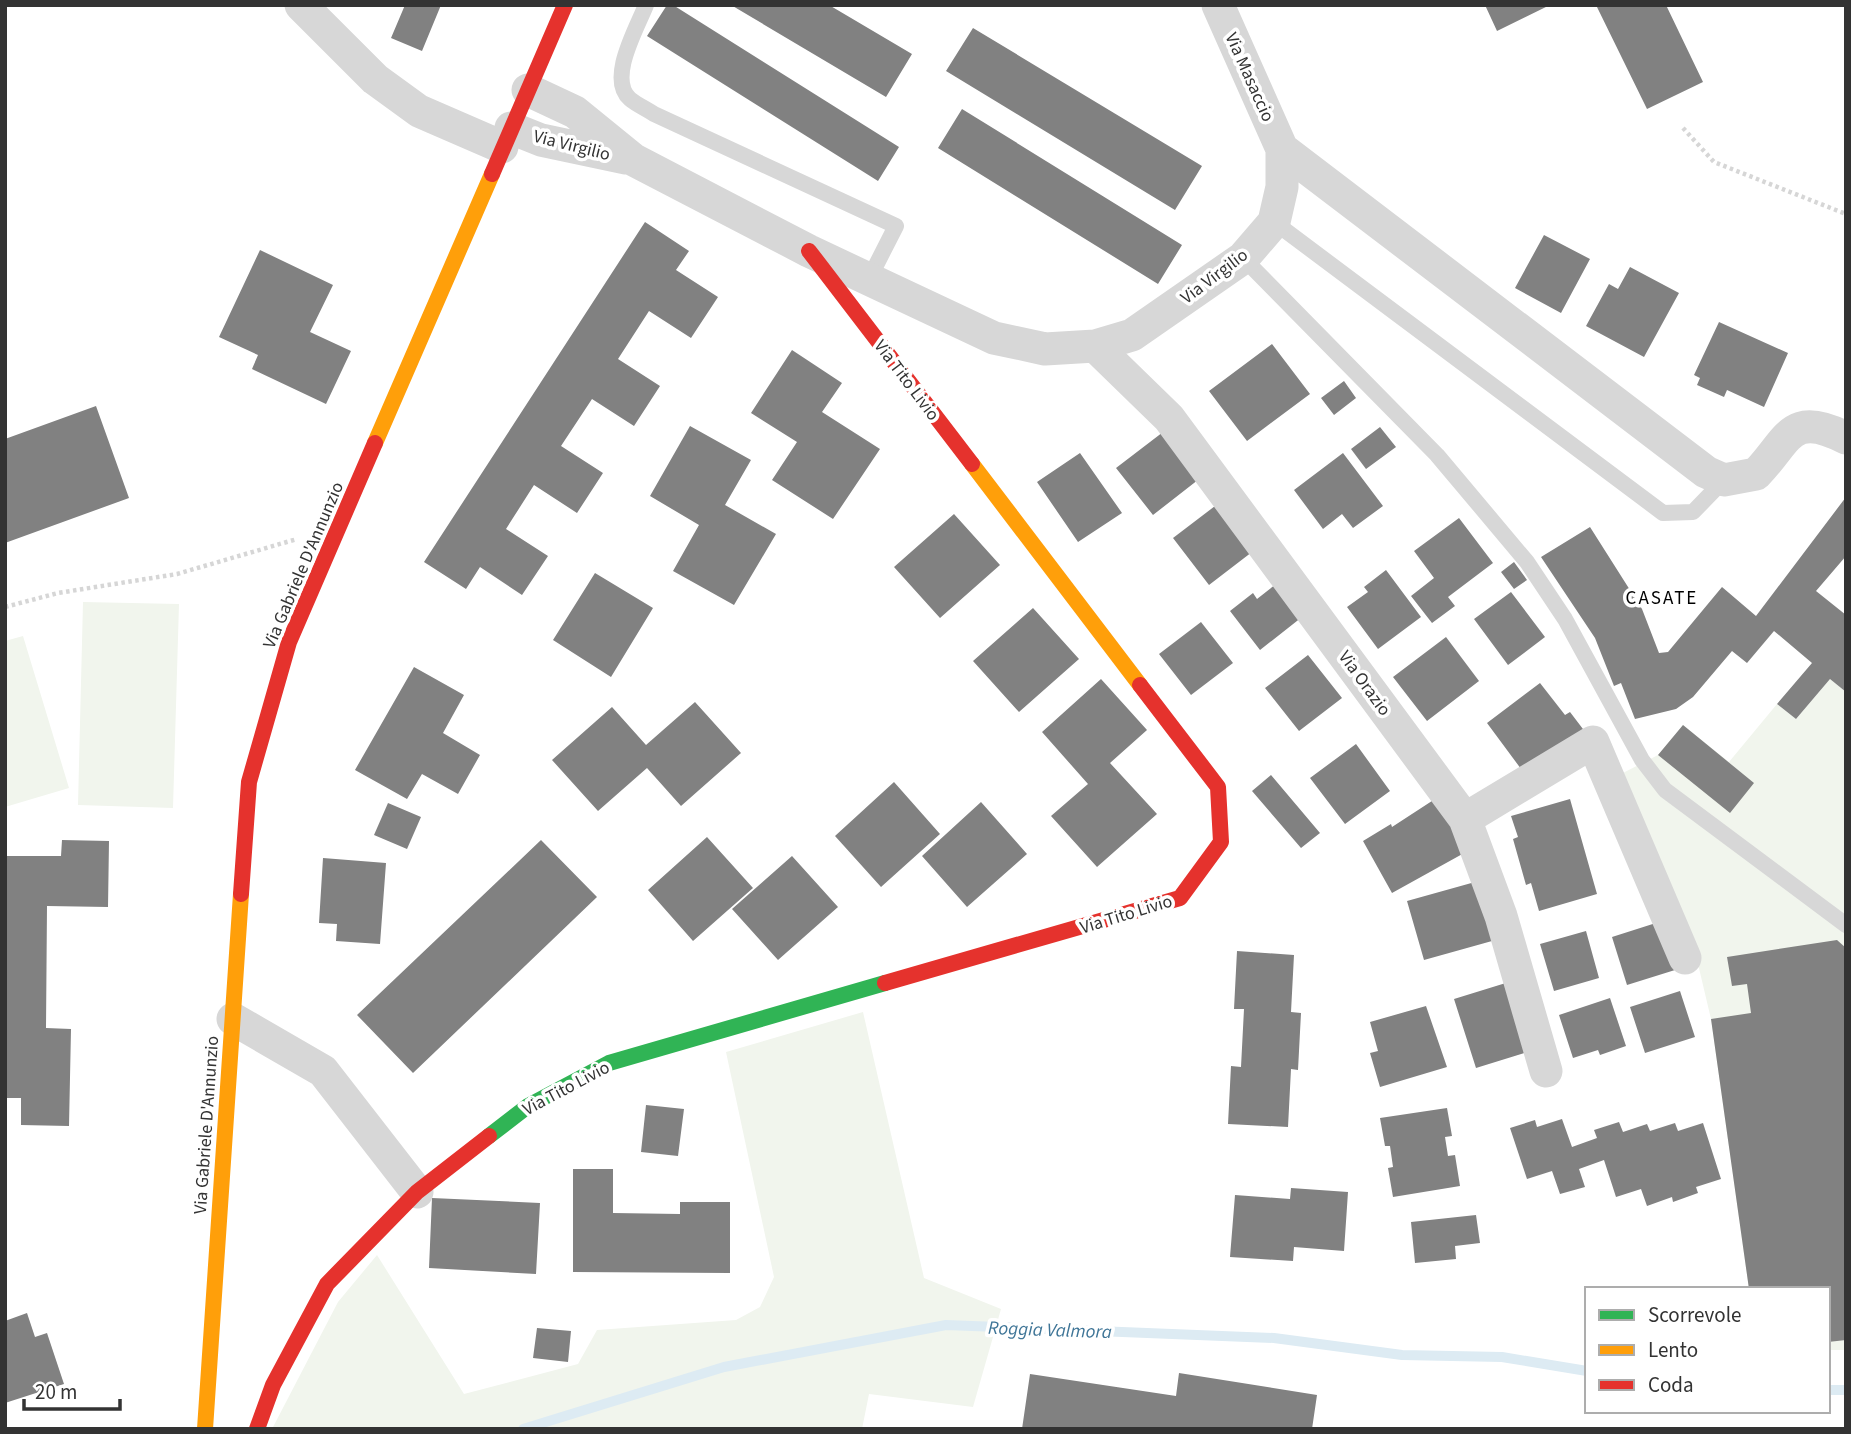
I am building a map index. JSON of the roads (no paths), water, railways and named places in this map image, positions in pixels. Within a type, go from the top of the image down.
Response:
[{"type":"street","name":"Via Virgilio","points":[[301,5],[375,79],[419,111],[506,137],[541,140],[634,160]]},
{"type":"street","name":"Via Gabriele D'Annunzio","points":[[205,1429],[250,782],[289,642],[565,5]]},
{"type":"street","name":"Via Masaccio","points":[[1218,5],[1282,149]]},
{"type":"street","name":"Via Virgilio","points":[[528,90],[575,112],[634,160],[809,251],[994,338],[1045,349],[1095,346],[1132,335],[1243,258],[1274,222],[1282,187],[1282,149]]},
{"type":"street","points":[[1282,149],[1706,472],[1724,480],[1756,474],[1779,442],[1794,429],[1817,426],[1846,438]]},
{"type":"street","name":"Via Tito Livio","points":[[257,1429],[274,1385],[327,1284],[417,1192],[527,1106],[610,1063],[1180,898],[1221,842],[1218,788],[809,251]]},
{"type":"street","name":"Via Orazio","points":[[1095,346],[1169,418],[1465,819],[1502,916],[1546,1071]]},
{"type":"street","points":[[1465,819],[1593,743],[1685,958]]},
{"type":"street","points":[[233,1019],[323,1071],[417,1192]]},
{"type":"lane","points":[[646,5],[623,62],[621,81],[628,97],[654,114],[896,226],[869,279]]},
{"type":"lane","points":[[1274,222],[1663,513],[1693,512],[1724,480]]},
{"type":"lane","points":[[1243,258],[1437,455],[1527,562],[1565,619],[1642,760],[1665,790],[1846,925]]},
{"type":"waterway","name":"Roggia Valmora","points":[[523,1429],[724,1367],[946,1325],[1274,1338],[1402,1355],[1502,1357],[1585,1371]]},
{"type":"waterway","name":"Roggia Valmora","points":[[1830,1390],[1846,1390]]},
{"type":"district","name":"CASATE","points":[[1662,597]]}]
